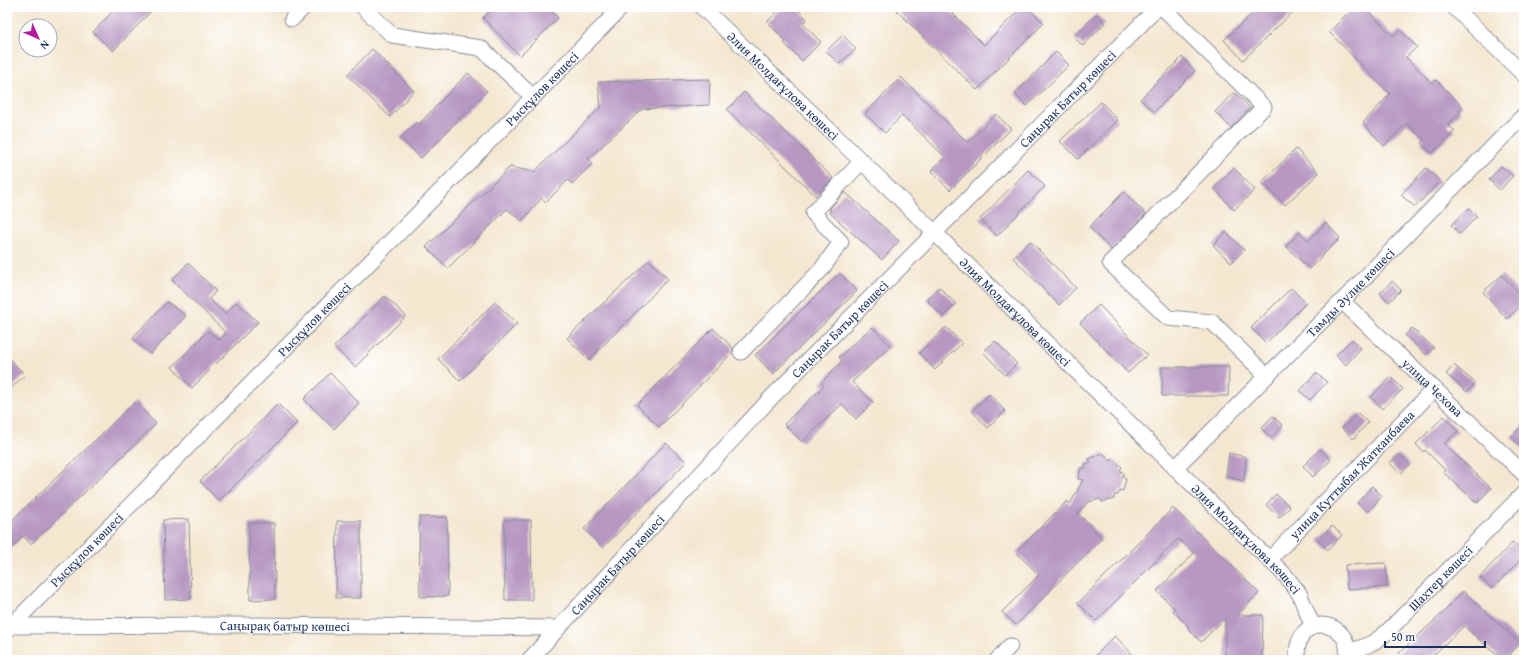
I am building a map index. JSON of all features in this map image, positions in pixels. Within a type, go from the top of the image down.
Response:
[{"type":"street","points":[[292,19],[304,7]]},
{"type":"street","points":[[363,7],[392,35],[481,48],[533,97]]},
{"type":"street","name":"Рысқұлов көшесі","points":[[9,628],[622,7]]},
{"type":"street","name":"Әлия Молдағұлова көшесі","points":[[702,7],[862,161],[1285,575],[1299,593],[1313,627]]},
{"type":"street","name":"Саңырак Батыр көшесі","points":[[530,660],[766,404],[936,234],[1158,7]]},
{"type":"street","points":[[1162,7],[1264,107],[1110,262],[1168,318],[1212,322],[1267,376]]},
{"type":"street","points":[[1454,7],[1524,75]]},
{"type":"street","name":"Тамды Әулие көшесі","points":[[1175,468],[1342,301],[1524,115]]},
{"type":"street","points":[[741,352],[821,270],[841,242],[813,213],[862,161]]},
{"type":"street","name":"улица Чехова","points":[[1342,301],[1524,474]]},
{"type":"street","name":"улица Куттыбая Жатканбаева","points":[[1269,560],[1434,389]]},
{"type":"street","name":"Шахтер көшесі","points":[[1347,656],[1376,642],[1524,493]]},
{"type":"street","name":"Саңырақ батыр көшесі","points":[[9,628],[238,625],[558,628]]},
{"type":"street","points":[[1299,660],[1297,648],[1305,631],[1313,627],[1323,625],[1333,627],[1342,633],[1347,642],[1347,656]]},
{"type":"street","points":[[997,660],[1010,646]]},
{"type":"building","points":[[117,7],[155,7],[113,51],[93,32]]},
{"type":"building","points":[[494,7],[548,7],[558,18],[520,56],[483,18]]},
{"type":"building","points":[[782,7],[795,7],[807,19],[802,23],[821,42],[802,61],[784,43],[786,41],[767,22]]},
{"type":"building","points":[[893,7],[946,7],[984,45],[1022,7],[1027,7],[1044,23],[977,90]]},
{"type":"building","points":[[1259,7],[1298,7],[1243,60],[1224,40]]},
{"type":"building","points":[[1354,7],[1364,7],[1393,36],[1400,30],[1417,47],[1406,57],[1432,83],[1436,80],[1462,106],[1459,110],[1460,112],[1448,125],[1455,131],[1432,153],[1421,143],[1424,140],[1407,123],[1384,146],[1363,123],[1390,94],[1329,32]]},
{"type":"building","points":[[1096,14],[1105,23],[1083,46],[1074,37]]},
{"type":"building","points":[[843,35],[856,49],[839,64],[826,51]]},
{"type":"building","points":[[372,49],[414,91],[390,117],[347,75]]},
{"type":"building","points":[[1056,52],[1069,65],[1027,106],[1015,94]]},
{"type":"building","points":[[1182,57],[1195,71],[1154,112],[1140,99]]},
{"type":"building","points":[[468,73],[487,91],[421,158],[400,138],[417,122],[419,124]]},
{"type":"building","points":[[901,77],[968,143],[996,114],[1011,129],[950,190],[931,171],[945,157],[902,115],[885,133],[865,114]]},
{"type":"building","points":[[710,79],[709,105],[642,109],[588,159],[593,163],[572,184],[568,180],[546,202],[542,198],[522,221],[507,209],[448,268],[426,247],[510,167],[534,172],[601,107],[598,82]]},
{"type":"building","points":[[744,92],[833,178],[816,196],[727,110]]},
{"type":"building","points":[[1234,92],[1250,108],[1231,128],[1215,112]]},
{"type":"building","points":[[1101,102],[1118,120],[1078,159],[1060,141]]},
{"type":"building","points":[[1296,149],[1319,173],[1285,205],[1262,182]]},
{"type":"building","points":[[1501,166],[1513,176],[1500,190],[1489,180]]},
{"type":"building","points":[[1234,168],[1255,190],[1234,210],[1214,188]]},
{"type":"building","points":[[1426,168],[1440,181],[1415,207],[1401,195]]},
{"type":"building","points":[[1028,170],[1045,186],[997,236],[980,219]]},
{"type":"building","points":[[845,192],[899,241],[882,260],[829,212],[831,210],[829,209]]},
{"type":"building","points":[[1124,192],[1146,214],[1111,250],[1089,227]]},
{"type":"building","points":[[1469,208],[1477,216],[1460,234],[1451,225]]},
{"type":"building","points":[[1326,223],[1340,238],[1309,269],[1286,246],[1300,232],[1308,241]]},
{"type":"building","points":[[1226,232],[1244,250],[1231,263],[1213,245]]},
{"type":"building","points":[[1030,241],[1076,288],[1059,305],[1013,258]]},
{"type":"building","points":[[649,260],[668,279],[589,360],[567,338]]},
{"type":"building","points":[[188,263],[216,291],[209,299],[225,314],[236,302],[258,322],[192,388],[172,367],[208,331],[220,340],[226,333],[172,280]]},
{"type":"building","points":[[840,273],[857,291],[773,374],[755,355]]},
{"type":"building","points":[[1502,275],[1524,298],[1524,303],[1507,319],[1483,292]]},
{"type":"building","points":[[1392,281],[1401,290],[1389,302],[1380,293]]},
{"type":"building","points":[[939,287],[956,304],[943,316],[926,299]]},
{"type":"building","points":[[1291,288],[1306,303],[1266,343],[1251,328]]},
{"type":"building","points":[[385,296],[406,316],[355,367],[334,347]]},
{"type":"building","points":[[167,302],[186,316],[150,354],[132,338]]},
{"type":"building","points":[[495,302],[517,324],[460,381],[438,359]]},
{"type":"building","points":[[1099,305],[1147,355],[1128,373],[1080,323]]},
{"type":"building","points":[[872,327],[891,346],[852,382],[873,402],[856,419],[842,404],[802,442],[784,424],[824,386],[821,383],[842,361],[839,357]]},
{"type":"building","points":[[946,327],[962,343],[935,370],[919,353]]},
{"type":"building","points":[[713,328],[733,348],[732,353],[659,427],[637,405]]},
{"type":"building","points":[[1412,328],[1434,348],[1426,355],[1405,335]]},
{"type":"building","points":[[1352,339],[1361,348],[1346,365],[1336,355]]},
{"type":"building","points":[[995,341],[1017,364],[1005,375],[983,352]]},
{"type":"building","points":[[7,356],[25,375],[7,392]]},
{"type":"building","points":[[1454,365],[1475,383],[1467,392],[1446,374]]},
{"type":"building","points":[[1162,367],[1229,367],[1228,396],[1162,396]]},
{"type":"building","points":[[330,373],[359,403],[334,429],[304,399]]},
{"type":"building","points":[[1316,373],[1327,382],[1310,400],[1300,391]]},
{"type":"building","points":[[1391,377],[1403,389],[1382,409],[1371,397]]},
{"type":"building","points":[[989,394],[1005,411],[988,428],[972,411]]},
{"type":"building","points":[[135,402],[156,424],[31,544],[23,536],[7,553],[7,525]]},
{"type":"building","points":[[278,404],[297,423],[219,501],[200,481]]},
{"type":"building","points":[[1358,413],[1368,423],[1353,439],[1342,428]]},
{"type":"building","points":[[1273,416],[1283,426],[1271,438],[1261,428]]},
{"type":"building","points":[[1444,416],[1458,431],[1444,444],[1491,488],[1477,503],[1443,472],[1445,470],[1425,450],[1423,452],[1416,444]]},
{"type":"building","points":[[1524,424],[1524,450],[1511,437]]},
{"type":"building","points":[[666,443],[686,462],[603,548],[584,529]]},
{"type":"building","points":[[1320,449],[1331,460],[1313,477],[1303,466]]},
{"type":"building","points":[[1103,453],[1111,461],[1113,459],[1122,467],[1120,470],[1124,474],[1122,477],[1126,479],[1123,491],[1120,490],[1118,495],[1114,495],[1114,499],[1102,502],[1100,499],[1088,502],[1078,513],[1102,538],[1016,625],[1002,612],[1039,575],[1016,552],[1067,501],[1070,504],[1083,480],[1078,479],[1081,468],[1085,468],[1086,463],[1091,463],[1089,459]]},
{"type":"building","points":[[1229,453],[1246,457],[1244,481],[1226,477]]},
{"type":"building","points":[[1399,454],[1410,465],[1400,474],[1390,463]]},
{"type":"building","points":[[1372,486],[1382,496],[1368,512],[1357,503]]},
{"type":"building","points":[[1276,494],[1290,507],[1279,518],[1266,505]]},
{"type":"building","points":[[1173,508],[1259,593],[1238,615],[1263,615],[1262,660],[1225,660],[1225,618],[1201,642],[1173,611],[1175,609],[1157,591],[1194,553],[1178,539],[1096,621],[1078,603]]},
{"type":"building","points":[[419,517],[447,517],[448,596],[420,597]]},
{"type":"building","points":[[189,519],[191,599],[165,600],[163,520]]},
{"type":"building","points":[[504,520],[531,520],[532,600],[505,600]]},
{"type":"building","points":[[337,521],[361,521],[361,598],[336,598]]},
{"type":"building","points":[[249,523],[274,523],[275,599],[250,600]]},
{"type":"building","points":[[1332,526],[1342,535],[1328,550],[1318,540]]},
{"type":"building","points":[[1513,542],[1524,553],[1524,556],[1492,589],[1480,577]]},
{"type":"building","points":[[1386,563],[1387,587],[1347,589],[1345,565]]},
{"type":"building","points":[[1463,591],[1520,643],[1505,660],[1502,660],[1464,626],[1428,660],[1405,660],[1399,653],[1444,612]]},
{"type":"building","points":[[1115,636],[1138,660],[1091,660]]}]
